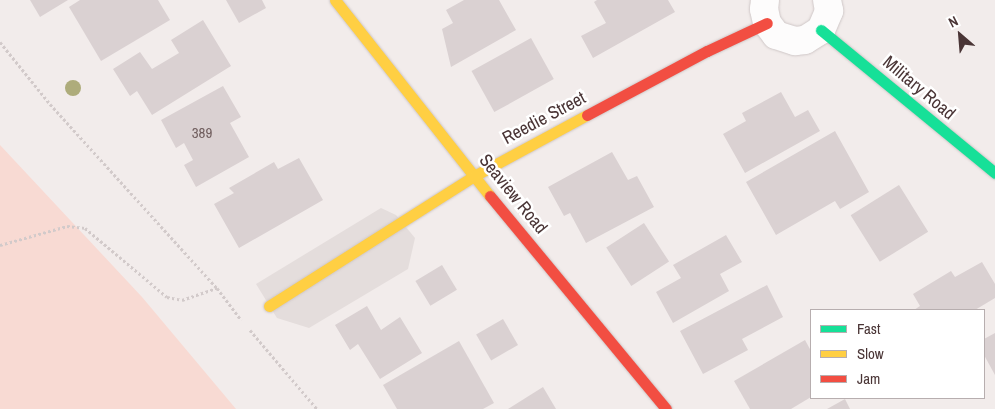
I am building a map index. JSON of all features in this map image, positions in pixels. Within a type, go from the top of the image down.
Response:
[{"type":"street","name":"Seaview Road","points":[[335,0],[474,176],[666,409]]},
{"type":"street","points":[[766,12],[776,35],[795,41],[804,40],[821,30],[829,11],[827,0]]},
{"type":"street","name":"Reedie Street","points":[[269,306],[474,176],[707,51],[766,12]]},
{"type":"street","name":"Military Road","points":[[821,30],[995,173]]},
{"type":"path","points":[[0,42],[50,104],[217,288],[317,409]]},
{"type":"path","points":[[0,245],[67,226],[85,228],[167,297],[182,300],[217,288]]},
{"type":"sand","points":[[0,145],[142,297],[236,409],[0,409]]},
{"type":"shaded area","points":[[381,208],[396,215],[415,238],[408,269],[309,328],[277,318],[256,284]]},
{"type":"building","points":[[30,0],[68,0],[40,17]]},
{"type":"building","points":[[80,0],[158,0],[170,20],[101,61],[69,7]]},
{"type":"building","points":[[226,0],[262,0],[266,8],[239,23]]},
{"type":"building","points":[[464,0],[499,0],[516,30],[451,67],[442,29],[453,23],[446,10]]},
{"type":"building","points":[[597,0],[668,0],[675,12],[593,58],[581,36],[606,23],[594,2]]},
{"type":"building","points":[[203,20],[231,66],[152,115],[137,91],[130,96],[113,69],[140,52],[152,69],[179,53],[171,40]]},
{"type":"building","points":[[531,38],[554,79],[494,112],[472,71]]},
{"type":"building","points":[[223,86],[241,117],[230,123],[249,157],[196,187],[184,165],[193,160],[184,143],[176,148],[161,120]]},
{"type":"building","points":[[781,92],[795,117],[808,110],[820,131],[745,173],[723,134],[746,121],[742,113]]},
{"type":"building","points":[[835,131],[869,192],[840,209],[835,201],[776,235],[746,182]]},
{"type":"building","points":[[612,152],[628,180],[637,176],[654,207],[586,243],[570,213],[564,216],[548,187]]},
{"type":"building","points":[[299,158],[323,200],[239,248],[214,204],[234,193],[229,188],[274,162],[278,169]]},
{"type":"building","points":[[899,185],[928,232],[880,262],[851,215]]},
{"type":"building","points":[[644,223],[669,262],[631,286],[606,248]]},
{"type":"building","points":[[726,235],[742,262],[720,274],[729,291],[673,323],[656,292],[681,278],[673,265]]},
{"type":"building","points":[[982,262],[995,284],[995,298],[977,309],[916,309],[920,306],[913,294],[951,271],[955,277]]},
{"type":"building","points":[[442,265],[457,290],[430,306],[415,281]]},
{"type":"building","points":[[767,285],[783,317],[742,339],[748,350],[703,374],[680,331]]},
{"type":"building","points":[[367,306],[381,330],[400,317],[422,353],[380,379],[358,344],[350,350],[335,325]]},
{"type":"building","points":[[503,319],[518,345],[491,360],[476,334]]},
{"type":"building","points":[[995,333],[995,375],[985,357],[985,338]]},
{"type":"building","points":[[805,340],[810,349],[810,398],[791,409],[750,409],[734,381]]},
{"type":"building","points":[[459,341],[494,403],[483,409],[397,409],[383,385]]},
{"type":"building","points":[[543,387],[556,409],[508,409]]},
{"type":"building","points":[[845,399],[850,409],[827,409]]},
{"type":"traffic: fast","points":[[821,30],[995,173]]},
{"type":"traffic: slow","points":[[335,0],[490,196]]},
{"type":"traffic: slow","points":[[269,306],[474,176],[587,115]]},
{"type":"traffic: jam","points":[[587,115],[707,51],[767,23]]},
{"type":"traffic: jam","points":[[490,196],[666,409]]}]
